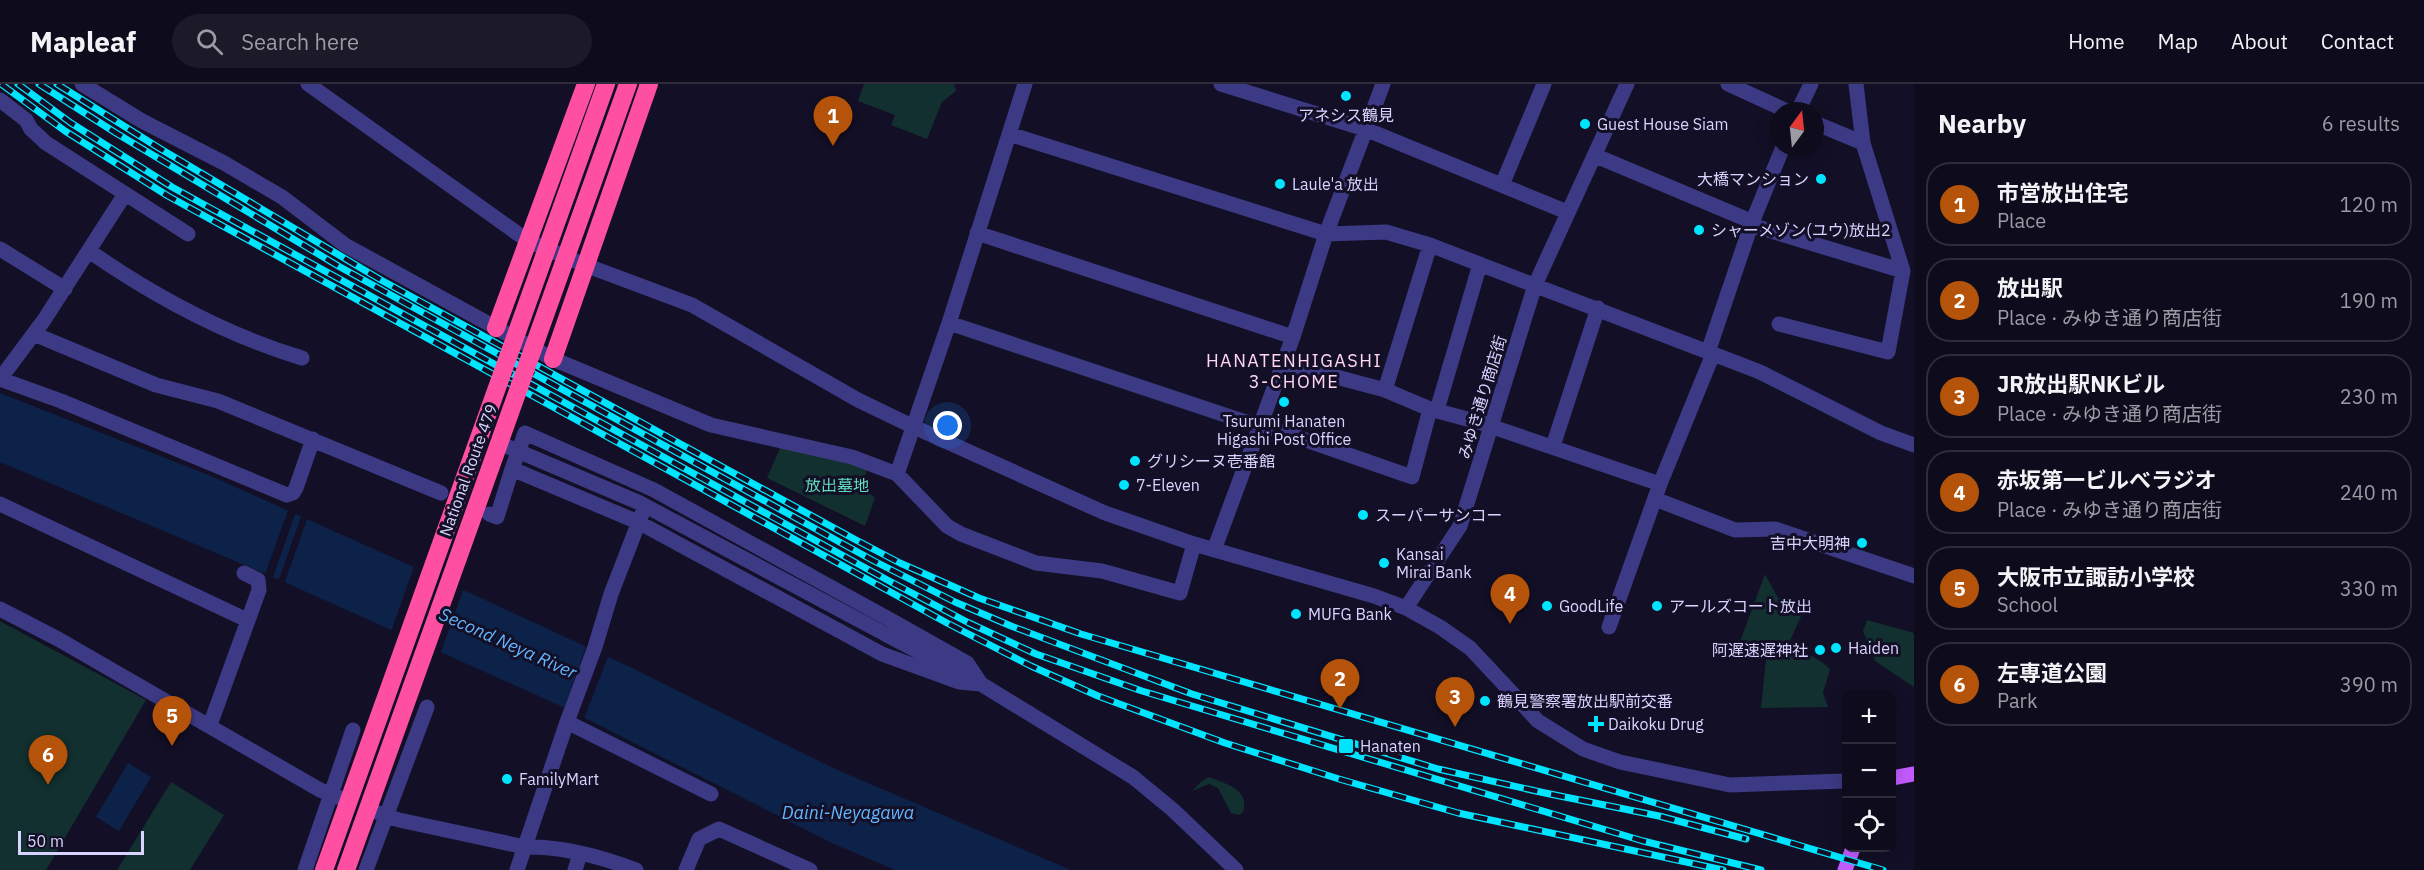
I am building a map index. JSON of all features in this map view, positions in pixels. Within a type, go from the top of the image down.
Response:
[{"type":"highway","points":[[496,328],[586,84]]},
{"type":"highway","name":"National Route 479","points":[[324,870],[478,435],[606,84]]},
{"type":"highway","name":"National Route 479","points":[[346,870],[628,84]]},
{"type":"highway","points":[[553,358],[649,84]]},
{"type":"main road","points":[[1896,777],[1914,774]]},
{"type":"main road","points":[[1845,870],[1852,852]]},
{"type":"street","points":[[82,84],[142,121],[224,163],[282,197],[345,245],[553,358],[711,425],[852,458],[897,474],[947,526],[961,534],[1036,563],[1102,571],[1180,593],[1194,544]]},
{"type":"street","points":[[308,84],[528,241],[692,305],[858,400],[914,427],[1105,513],[1194,544],[1374,596],[1406,608],[1440,627],[1470,648],[1538,721],[1583,749],[1620,762],[1730,785],[1842,781]]},
{"type":"street","points":[[897,474],[950,323],[1025,84]]},
{"type":"street","points":[[1221,84],[1365,129],[1567,212]]},
{"type":"street","points":[[1214,550],[1284,363],[1326,234],[1383,84]]},
{"type":"street","points":[[1502,185],[1544,84]]},
{"type":"street","name":"みゆき通り商店街","points":[[1406,608],[1460,526],[1535,285],[1627,84]]},
{"type":"street","points":[[1728,84],[1770,103]]},
{"type":"street","points":[[1802,102],[1811,84]]},
{"type":"street","points":[[1779,324],[1888,352],[1903,271],[1863,143],[1856,84]]},
{"type":"street","points":[[0,100],[20,115],[46,143],[188,234]]},
{"type":"street","points":[[1824,127],[1863,143]]},
{"type":"street","points":[[1009,134],[1326,234],[1386,232],[1430,245],[1760,372],[1881,433],[1914,445]]},
{"type":"street","points":[[1596,156],[1752,223],[1903,271]]},
{"type":"street","points":[[1609,627],[1654,499],[1711,353],[1752,223],[1779,156]]},
{"type":"street","points":[[125,194],[65,289],[0,379],[61,401],[287,495],[293,493],[296,488],[313,439]]},
{"type":"street","points":[[977,233],[1293,337]]},
{"type":"street","points":[[1385,390],[1430,245]]},
{"type":"street","points":[[0,249],[65,289]]},
{"type":"street","points":[[89,251],[161,297],[260,345],[302,358]]},
{"type":"street","points":[[950,323],[1246,422],[1260,424],[1412,477],[1480,264]]},
{"type":"street","points":[[1553,446],[1598,308]]},
{"type":"street","points":[[34,334],[156,385],[206,396],[441,493]]},
{"type":"street","points":[[1284,363],[1385,390],[1433,409],[1493,426],[1660,484]]},
{"type":"street","points":[[489,514],[497,517],[525,433],[654,490],[967,663],[981,684]]},
{"type":"street","points":[[478,435],[640,503],[981,684],[1133,777],[1173,810],[1236,870]]},
{"type":"street","points":[[512,469],[638,522],[882,654],[959,682],[981,684]]},
{"type":"street","points":[[517,870],[595,647],[611,594],[638,522],[654,490]]},
{"type":"street","points":[[1654,499],[1735,530],[1775,529],[1914,576]]},
{"type":"street","points":[[0,504],[247,620]]},
{"type":"street","points":[[210,725],[260,586],[258,580],[244,573]]},
{"type":"street","points":[[0,609],[58,639],[335,796]]},
{"type":"street","points":[[366,870],[382,814],[427,707]]},
{"type":"street","points":[[568,719],[711,794]]},
{"type":"street","points":[[305,870],[335,796],[353,730]]},
{"type":"street","points":[[382,814],[399,820],[525,847],[542,846],[580,854],[636,870]]},
{"type":"street","points":[[686,870],[699,839],[718,829],[782,865],[810,870]]},
{"type":"street","points":[[575,870],[580,854]]},
{"type":"green space","points":[[864,84],[954,84],[956,91],[942,102],[927,139],[891,125],[895,115],[858,101]]},
{"type":"green space","name":"放出墓地","points":[[781,446],[867,468],[863,488],[875,498],[865,526],[767,478]]},
{"type":"green space","points":[[1765,574],[1778,598],[1802,614],[1789,643],[1830,669],[1823,693],[1828,707],[1761,708],[1766,659],[1737,650]]},
{"type":"green space","points":[[1867,620],[1914,633],[1914,687],[1875,661],[1863,631]]},
{"type":"green space","points":[[0,621],[146,700],[46,870],[0,870]]},
{"type":"green space","points":[[1209,777],[1235,788],[1240,793],[1244,804],[1243,812],[1239,815],[1231,813],[1218,788],[1209,784],[1192,791]]},
{"type":"green space","points":[[171,782],[224,815],[190,870],[117,870]]},
{"type":"water","name":"Daini-Neyagawa","points":[[0,393],[211,476],[630,667],[833,768],[1071,870],[895,870],[832,843],[563,707],[273,577],[0,462]]},
{"type":"water","points":[[128,763],[151,777],[119,831],[96,817]]},
{"type":"pier","points":[[289,508],[296,511],[272,580],[264,577]]},
{"type":"pier","points":[[302,514],[308,517],[284,584],[278,582]]},
{"type":"pier","points":[[415,564],[464,587],[440,655],[391,632]]},
{"type":"pier","points":[[587,644],[609,654],[583,721],[563,711]]},
{"type":"railway","points":[[1,84],[65,131],[168,196],[947,623],[1031,666],[1098,696],[1225,743],[1339,779],[1458,813],[1723,870]]},
{"type":"railway","points":[[18,84],[71,123],[172,187],[891,582],[969,623],[1036,654],[1142,691],[1643,841],[1761,870]]},
{"type":"railway","points":[[39,84],[116,133],[340,267],[874,561],[955,602],[1011,626],[1192,694],[1438,769],[1659,816],[1746,839]]},
{"type":"railway","points":[[57,84],[159,148],[381,280],[856,540],[900,563],[979,598],[1081,634],[1883,870]]},
{"type":"place","name":"アネシス鶴見","points":[[1346,96]]},
{"type":"place","name":"Guest House Siam","points":[[1585,124]]},
{"type":"place","name":"市営放出住宅","points":[[833,146]]},
{"type":"place","name":"大橋マンション","points":[[1821,179]]},
{"type":"place","name":"Laule'a 放出","points":[[1280,184]]},
{"type":"place","name":"シャーメゾン(ユウ)放出2","points":[[1699,230]]},
{"type":"place","name":"Tsurumi Hanaten Higashi Post Office","points":[[1284,402]]},
{"type":"place","name":"グリシーヌ壱番館","points":[[1135,461]]},
{"type":"place","name":"7-Eleven","points":[[1124,485]]},
{"type":"place","name":"スーパーサンコー","points":[[1363,515]]},
{"type":"place","name":"吉中大明神","points":[[1862,543]]},
{"type":"place","name":"Kansai Mirai Bank","points":[[1384,563]]},
{"type":"place","name":"GoodLife","points":[[1547,606]]},
{"type":"place","name":"アールズコート放出","points":[[1657,606]]},
{"type":"place","name":"MUFG Bank","points":[[1296,614]]},
{"type":"place","name":"赤坂第一ビルべラジオ","points":[[1510,624]]},
{"type":"place","name":"Haiden","points":[[1836,648]]},
{"type":"place","name":"阿遅速遅神社","points":[[1820,650]]},
{"type":"place","name":"鶴見警察署放出駅前交番","points":[[1485,701]]},
{"type":"place","name":"放出駅","points":[[1340,709]]},
{"type":"place","name":"Daikoku Drug","points":[[1596,724]]},
{"type":"place","name":"JR放出駅NKビル","points":[[1455,727]]},
{"type":"place","name":"大阪市立諏訪小学校","points":[[172,746]]},
{"type":"place","name":"Hanaten","points":[[1346,746]]},
{"type":"place","name":"FamilyMart","points":[[507,779]]},
{"type":"place","name":"左専道公園","points":[[48,785]]},
{"type":"district","name":"HANATENHIGASHI 3-CHOME","points":[[1294,370]]},
{"type":"water label","name":"Second Neya River","points":[[508,643]]}]
